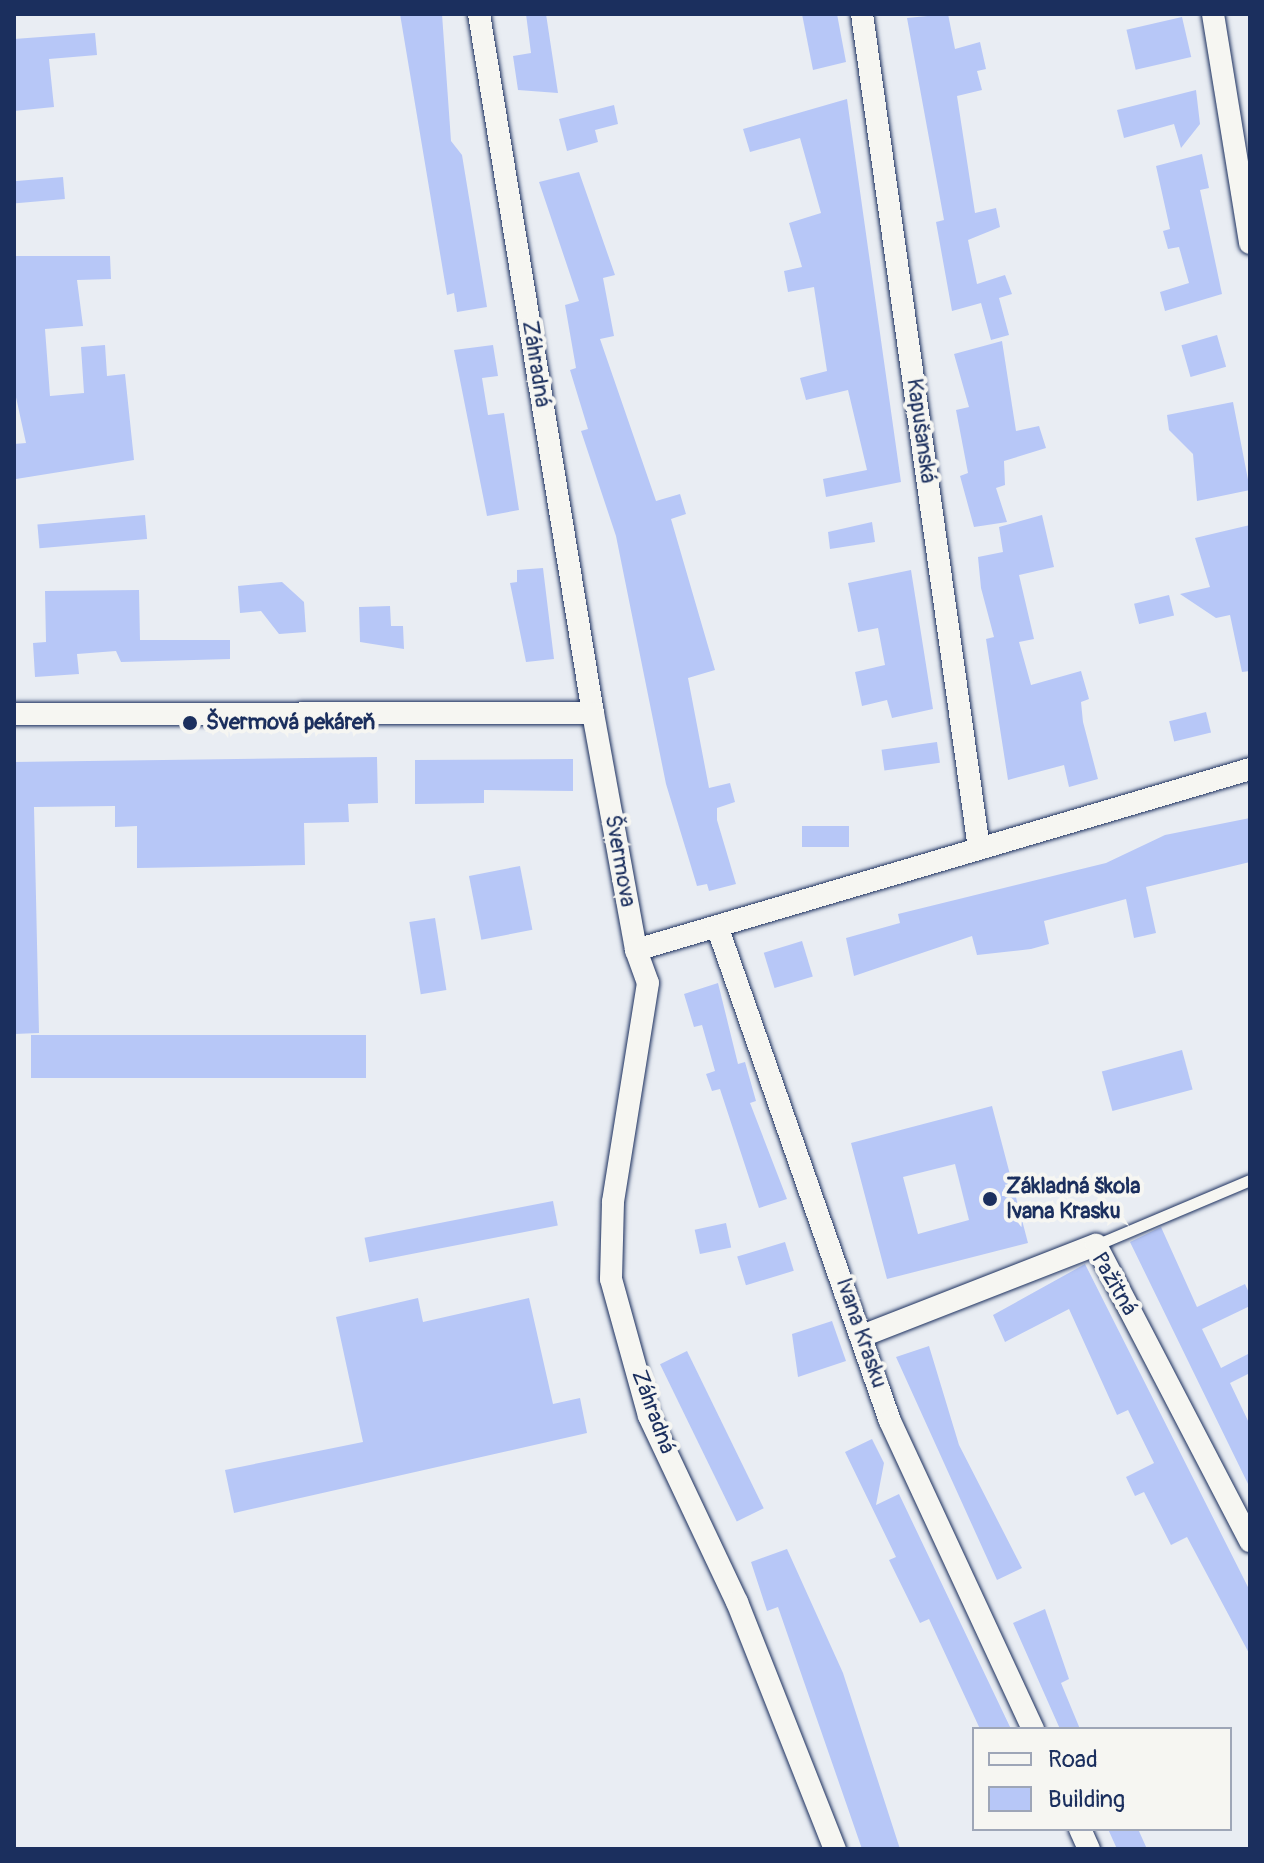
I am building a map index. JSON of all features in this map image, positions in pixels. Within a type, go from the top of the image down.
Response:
[{"type":"street","name":"Záhradná","points":[[479,14],[593,713]]},
{"type":"street","name":"Kapušanská","points":[[862,14],[979,849]]},
{"type":"street","points":[[1213,14],[1250,243]]},
{"type":"street","points":[[14,714],[593,713]]},
{"type":"street","name":"Švermova","points":[[593,713],[636,950]]},
{"type":"street","points":[[636,950],[1250,769]]},
{"type":"street","name":"Ivana Krasku","points":[[717,926],[890,1421],[1032,1727]]},
{"type":"street","name":"Záhradná","points":[[636,950],[648,983],[613,1202],[611,1279],[649,1416],[737,1602],[835,1849]]},
{"type":"street","name":"Pažitná","points":[[862,1336],[1096,1245],[1250,1541]]},
{"type":"lane","points":[[1096,1245],[1250,1180]]},
{"type":"building","points":[[400,14],[442,14],[451,141],[462,155],[487,307],[457,312],[454,293],[447,295]]},
{"type":"building","points":[[526,14],[546,14],[558,93],[518,90],[513,56],[531,53]]},
{"type":"building","points":[[802,14],[837,14],[846,62],[813,70]]},
{"type":"building","points":[[948,14],[955,49],[980,42],[986,69],[977,71],[982,90],[957,96],[975,213],[996,208],[1000,227],[968,240],[977,284],[1005,275],[1012,294],[999,298],[1009,335],[991,340],[981,303],[952,311],[936,222],[944,220],[907,18]]},
{"type":"building","points":[[1182,17],[1191,57],[1136,70],[1126,30]]},
{"type":"building","points":[[95,33],[97,55],[49,59],[54,107],[14,111],[14,39]]},
{"type":"building","points":[[1196,90],[1200,124],[1181,148],[1174,124],[1124,138],[1117,110]]},
{"type":"building","points":[[847,99],[901,482],[826,497],[823,479],[867,470],[848,390],[806,400],[800,378],[827,371],[814,287],[788,292],[784,271],[802,267],[789,223],[821,213],[800,138],[750,152],[743,129]]},
{"type":"building","points":[[614,105],[618,124],[595,130],[598,142],[567,151],[559,119]]},
{"type":"building","points":[[1202,154],[1209,188],[1200,190],[1222,294],[1165,311],[1160,292],[1189,283],[1179,247],[1168,249],[1163,231],[1170,229],[1156,166]]},
{"type":"building","points":[[579,172],[615,275],[603,278],[614,336],[600,339],[656,501],[680,494],[686,514],[671,519],[715,670],[688,678],[709,788],[730,783],[735,802],[717,808],[717,820],[736,884],[709,891],[707,884],[697,886],[666,784],[616,536],[581,431],[588,429],[570,370],[576,368],[565,305],[579,301],[539,182]]},
{"type":"building","points":[[63,177],[65,199],[16,203],[14,181]]},
{"type":"building","points":[[14,256],[110,256],[111,279],[77,280],[83,326],[45,329],[50,396],[84,393],[81,347],[105,345],[107,376],[125,374],[134,460],[16,479],[14,444],[26,443],[14,388]]},
{"type":"building","points":[[1217,335],[1226,367],[1191,377],[1181,345]]},
{"type":"building","points":[[1002,341],[1016,431],[1039,426],[1046,448],[1004,461],[1005,485],[996,488],[1007,522],[974,527],[960,476],[968,473],[956,410],[969,407],[954,354]]},
{"type":"building","points":[[493,345],[498,376],[482,378],[488,415],[504,413],[519,510],[487,516],[454,350]]},
{"type":"building","points":[[1233,402],[1250,490],[1197,501],[1193,454],[1169,430],[1167,415]]},
{"type":"building","points":[[145,515],[147,539],[40,548],[37,524]]},
{"type":"building","points":[[1042,515],[1054,567],[1019,575],[1034,639],[1019,642],[1031,685],[1081,671],[1089,699],[1081,702],[1083,722],[1098,779],[1069,787],[1064,765],[1008,780],[986,639],[994,637],[981,588],[978,557],[1003,552],[999,527]]},
{"type":"building","points":[[872,522],[875,542],[830,549],[828,532]]},
{"type":"building","points":[[1250,525],[1250,671],[1242,672],[1230,615],[1216,618],[1180,594],[1210,587],[1195,538]]},
{"type":"building","points":[[543,568],[554,659],[526,662],[510,583],[517,582],[517,570]]},
{"type":"building","points":[[911,570],[933,709],[892,718],[887,700],[862,706],[855,672],[885,665],[878,628],[858,632],[848,583]]},
{"type":"building","points":[[282,582],[304,602],[306,632],[279,634],[261,611],[240,613],[238,586]]},
{"type":"building","points":[[139,590],[140,640],[230,640],[230,659],[121,662],[116,651],[77,654],[79,674],[35,677],[33,643],[46,642],[45,591]]},
{"type":"building","points":[[1169,595],[1174,615],[1139,624],[1134,604]]},
{"type":"building","points":[[390,606],[391,626],[403,626],[404,649],[360,642],[359,607]]},
{"type":"building","points":[[1206,712],[1211,732],[1174,742],[1169,721]]},
{"type":"building","points":[[937,742],[940,763],[884,771],[882,750]]},
{"type":"building","points":[[377,757],[378,803],[348,804],[349,822],[304,823],[305,865],[137,868],[137,826],[115,827],[115,806],[34,807],[39,1033],[14,1034],[14,762]]},
{"type":"building","points":[[573,759],[573,791],[484,790],[484,803],[415,804],[415,760]]},
{"type":"building","points":[[1250,818],[1250,862],[1146,887],[1156,933],[1134,938],[1126,899],[1044,921],[1049,944],[977,955],[972,936],[854,976],[846,938],[900,923],[898,914],[1106,863],[1165,835]]},
{"type":"building","points":[[802,826],[849,826],[849,847],[802,847]]},
{"type":"building","points":[[520,866],[532,930],[481,940],[469,876]]},
{"type":"building","points":[[435,918],[446,990],[421,994],[409,922]]},
{"type":"building","points":[[802,941],[813,976],[775,988],[764,953]]},
{"type":"building","points":[[718,983],[738,1064],[745,1062],[756,1101],[750,1103],[787,1199],[759,1208],[720,1089],[712,1091],[706,1074],[715,1071],[702,1025],[694,1027],[684,994]]},
{"type":"building","points":[[31,1035],[366,1035],[366,1078],[31,1078]]},
{"type":"building","points":[[1182,1050],[1193,1090],[1112,1111],[1102,1071]]},
{"type":"building","name":"Základná škola Ivana Krasku","points":[[992,1106],[1028,1243],[887,1279],[851,1143]],"holes":[[[955,1164],[969,1220],[918,1234],[903,1177]]]},
{"type":"building","points":[[553,1201],[558,1226],[369,1262],[365,1238]]},
{"type":"building","points":[[726,1223],[731,1247],[700,1254],[695,1230]]},
{"type":"building","points":[[1161,1227],[1197,1307],[1245,1284],[1250,1295],[1250,1306],[1202,1329],[1221,1368],[1250,1353],[1250,1373],[1230,1383],[1250,1425],[1250,1488],[1130,1242]]},
{"type":"building","points":[[785,1242],[794,1271],[746,1285],[737,1257]]},
{"type":"building","points":[[1085,1264],[1250,1591],[1250,1655],[1187,1537],[1171,1545],[1144,1492],[1135,1496],[1126,1477],[1154,1463],[1128,1410],[1117,1415],[1069,1309],[1005,1342],[993,1315]]},
{"type":"building","points":[[418,1298],[423,1322],[529,1298],[553,1404],[580,1398],[587,1433],[234,1513],[225,1470],[363,1442],[336,1317]]},
{"type":"building","points":[[832,1321],[846,1361],[798,1377],[792,1334]]},
{"type":"building","points":[[929,1346],[959,1445],[1022,1568],[997,1580],[896,1357]]},
{"type":"building","points":[[687,1351],[764,1508],[737,1521],[660,1364]]},
{"type":"building","points":[[872,1439],[884,1463],[876,1505],[899,1494],[1010,1727],[979,1727],[929,1619],[920,1623],[889,1560],[896,1557],[845,1452]]},
{"type":"building","points":[[787,1549],[843,1673],[900,1849],[862,1849],[778,1607],[767,1611],[751,1562]]},
{"type":"building","points":[[1045,1609],[1069,1679],[1061,1683],[1079,1727],[1059,1727],[1013,1623]]},
{"type":"building","points":[[1109,1831],[1139,1831],[1147,1849],[1117,1849]]},
{"type":"place","name":"Švermová pekáreň","points":[[190,723]]},
{"type":"place","name":"Základná škola Ivana Krasku","points":[[990,1199]]}]
